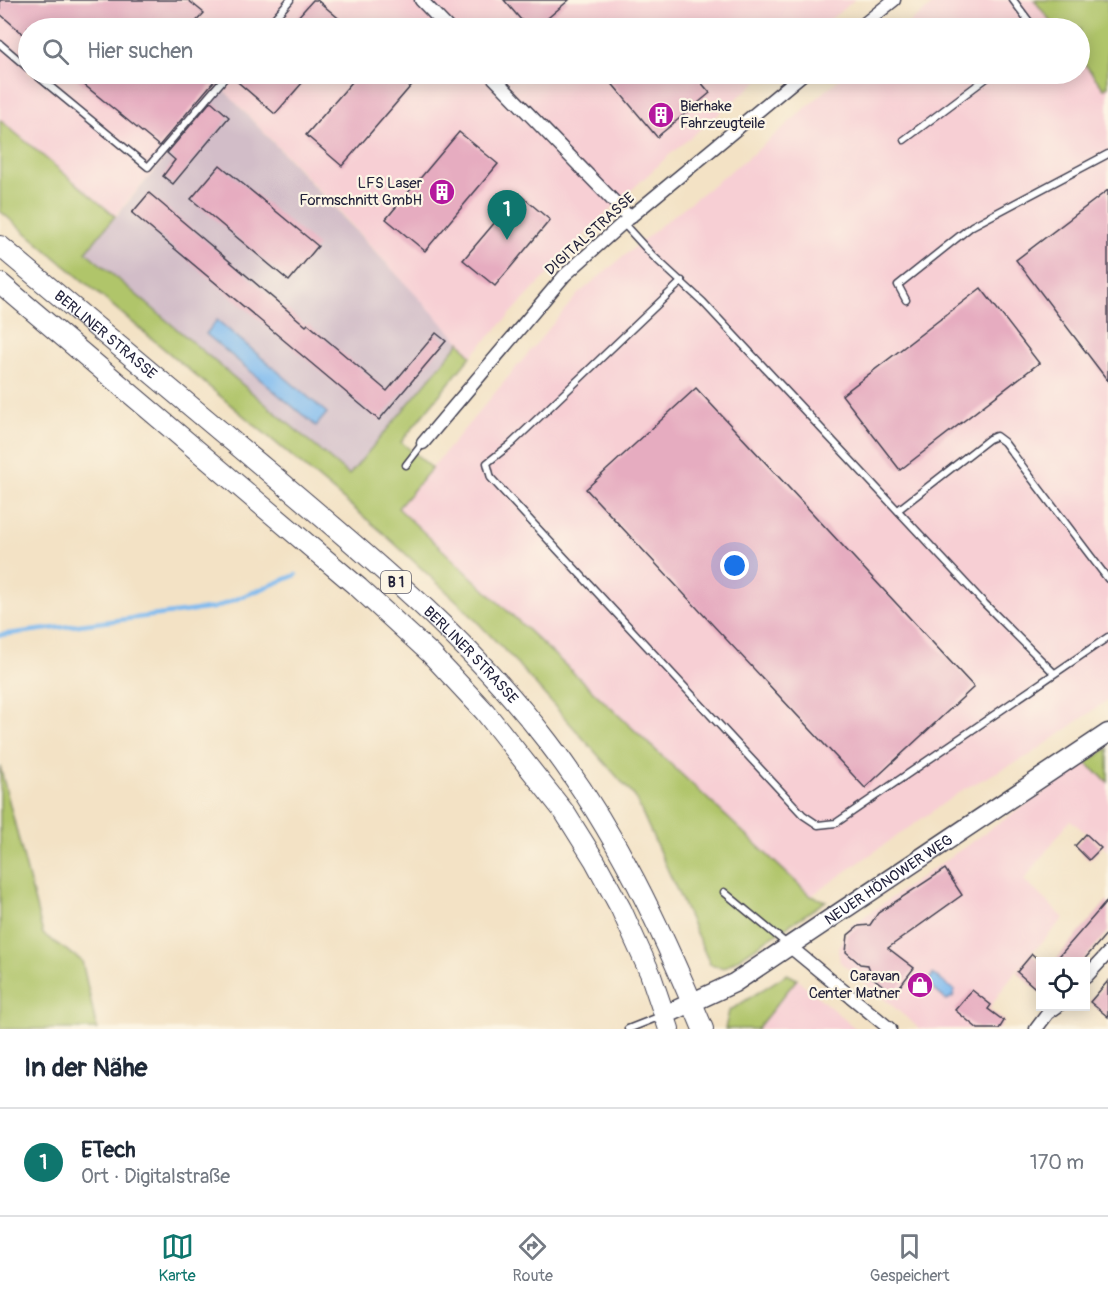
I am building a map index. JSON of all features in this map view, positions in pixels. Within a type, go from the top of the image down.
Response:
[{"type":"main road","name":"BERLINER STRASSE","points":[[0,246],[375,562],[448,631],[511,697],[555,751],[618,846],[645,897],[703,1029]]},
{"type":"main road","name":"BERLINER STRASSE","points":[[0,283],[359,588],[431,654],[485,712],[565,813],[595,861],[621,909],[650,973],[667,1022]]},
{"type":"main road","name":"NEUER HÖNOWER WEG","points":[[667,1022],[692,1003],[734,983],[1108,733]]},
{"type":"street","points":[[421,0],[438,18]]},
{"type":"street","points":[[872,18],[894,0]]},
{"type":"street","points":[[499,84],[626,220]]},
{"type":"street","name":"DIGITALSTRASSE","points":[[423,443],[565,275],[626,220],[791,84]]},
{"type":"street","points":[[788,945],[891,1029]]},
{"type":"street","points":[[1090,973],[1108,953]]},
{"type":"street","points":[[1036,1029],[1051,1011]]},
{"type":"lane","points":[[275,18],[290,0]]},
{"type":"lane","points":[[1013,0],[1026,18]]},
{"type":"lane","points":[[0,44],[18,59]]},
{"type":"lane","points":[[46,84],[148,167],[219,84]]},
{"type":"lane","points":[[904,140],[979,84]]},
{"type":"lane","points":[[906,300],[898,285],[972,226],[1108,154]]},
{"type":"lane","points":[[626,220],[653,256],[682,281],[985,604],[1054,673]]},
{"type":"lane","points":[[682,281],[511,444],[487,463],[491,478],[499,487],[803,815],[818,825],[836,823],[1108,637]]},
{"type":"lane","points":[[898,510],[989,439],[996,436],[1004,442],[1108,579]]},
{"type":"lane","points":[[406,465],[423,443]]},
{"type":"lane","points":[[724,892],[788,945]]},
{"type":"lane","points":[[628,1029],[667,1022]]},
{"type":"shaded area","points":[[0,0],[854,0],[832,18],[18,18],[18,84],[754,84],[667,157],[595,224],[471,356],[338,210],[223,89],[115,216],[0,120]]},
{"type":"shaded area","points":[[939,0],[1034,0],[1048,18],[916,18]]},
{"type":"shaded area","points":[[1090,71],[1103,88],[1108,86],[1108,700],[1030,755],[964,789],[811,896],[398,508],[578,294],[755,152],[833,84],[1090,84]]},
{"type":"shaded area","points":[[223,89],[460,342],[350,476],[86,252]]},
{"type":"shaded area","points":[[1086,763],[1108,782],[1108,851],[1070,820],[1024,880],[1064,918],[1015,972],[974,1029],[920,1029],[840,962],[838,950],[849,927]]},
{"type":"shaded area","points":[[797,979],[856,1029],[757,1029]]},
{"type":"green space","points":[[1034,0],[1108,0],[1108,86],[1104,89],[1090,71],[1090,18],[1048,18]]},
{"type":"green space","points":[[0,120],[115,216],[86,252],[349,475],[460,342],[471,356],[401,442],[432,468],[398,508],[811,896],[826,901],[724,968],[710,964],[635,797],[512,658],[459,603],[382,532],[0,211]]},
{"type":"green space","points":[[1108,748],[1108,782],[1086,763]]},
{"type":"green space","points":[[0,766],[43,934],[82,961],[97,1029],[0,1029]]},
{"type":"green space","points":[[787,974],[797,979],[757,1029],[725,1029],[729,1011]]},
{"type":"water","points":[[217,320],[327,413],[316,426],[206,334]]},
{"type":"water","points":[[933,974],[954,990],[953,997],[946,1000],[927,983]]},
{"type":"building","points":[[0,0],[188,0],[204,13],[199,18],[18,18],[18,29],[0,14]]},
{"type":"building","points":[[313,0],[317,0],[338,18],[297,18]]},
{"type":"building","points":[[504,0],[569,0],[548,18],[519,18]]},
{"type":"building","points":[[83,84],[212,84],[159,146]]},
{"type":"building","points":[[240,84],[301,84],[275,114]]},
{"type":"building","points":[[350,84],[413,84],[342,166],[306,135]]},
{"type":"building","name":"Bierhake Fahrzeugteile","points":[[612,84],[702,84],[710,93],[657,137]]},
{"type":"building","points":[[211,101],[229,117],[173,184],[163,176],[175,160],[167,153]]},
{"type":"building","name":"LFS Laser Formschnitt GmbH","points":[[459,132],[498,164],[425,251],[386,219]]},
{"type":"building","points":[[220,165],[318,246],[289,281],[191,199]]},
{"type":"building","points":[[1108,190],[1108,381],[1016,260]]},
{"type":"building","points":[[149,193],[306,326],[308,324],[387,391],[436,333],[446,341],[379,420],[132,213]]},
{"type":"building","points":[[519,194],[550,220],[495,286],[463,260]]},
{"type":"building","points":[[981,288],[1039,363],[900,470],[842,395]]},
{"type":"building","points":[[696,388],[974,687],[865,788],[586,489]]},
{"type":"building","points":[[1086,834],[1101,848],[1089,860],[1075,846]]},
{"type":"building","points":[[945,869],[962,895],[888,948],[914,968],[894,994],[872,977],[868,965],[860,964],[846,952],[848,935],[859,926],[870,925],[878,913]]},
{"type":"building","points":[[1108,900],[1108,932],[1086,957],[1058,957]]},
{"type":"building","points":[[1032,954],[1036,958],[1036,989],[1017,972]]},
{"type":"building","points":[[1108,981],[1108,1017],[1090,1002]]},
{"type":"building","points":[[972,990],[991,1005],[988,1009],[1004,1021],[999,1029],[978,1029],[955,1010]]},
{"type":"waterway","points":[[0,635],[214,608],[296,575]]},
{"type":"place","name":"Bierhake Fahrzeugteile","points":[[661,115]]},
{"type":"place","name":"LFS Laser Formschnitt GmbH","points":[[442,192]]},
{"type":"place","name":"ETech","points":[[507,240]]},
{"type":"place","name":"Caravan Center Matner","points":[[920,985]]}]
